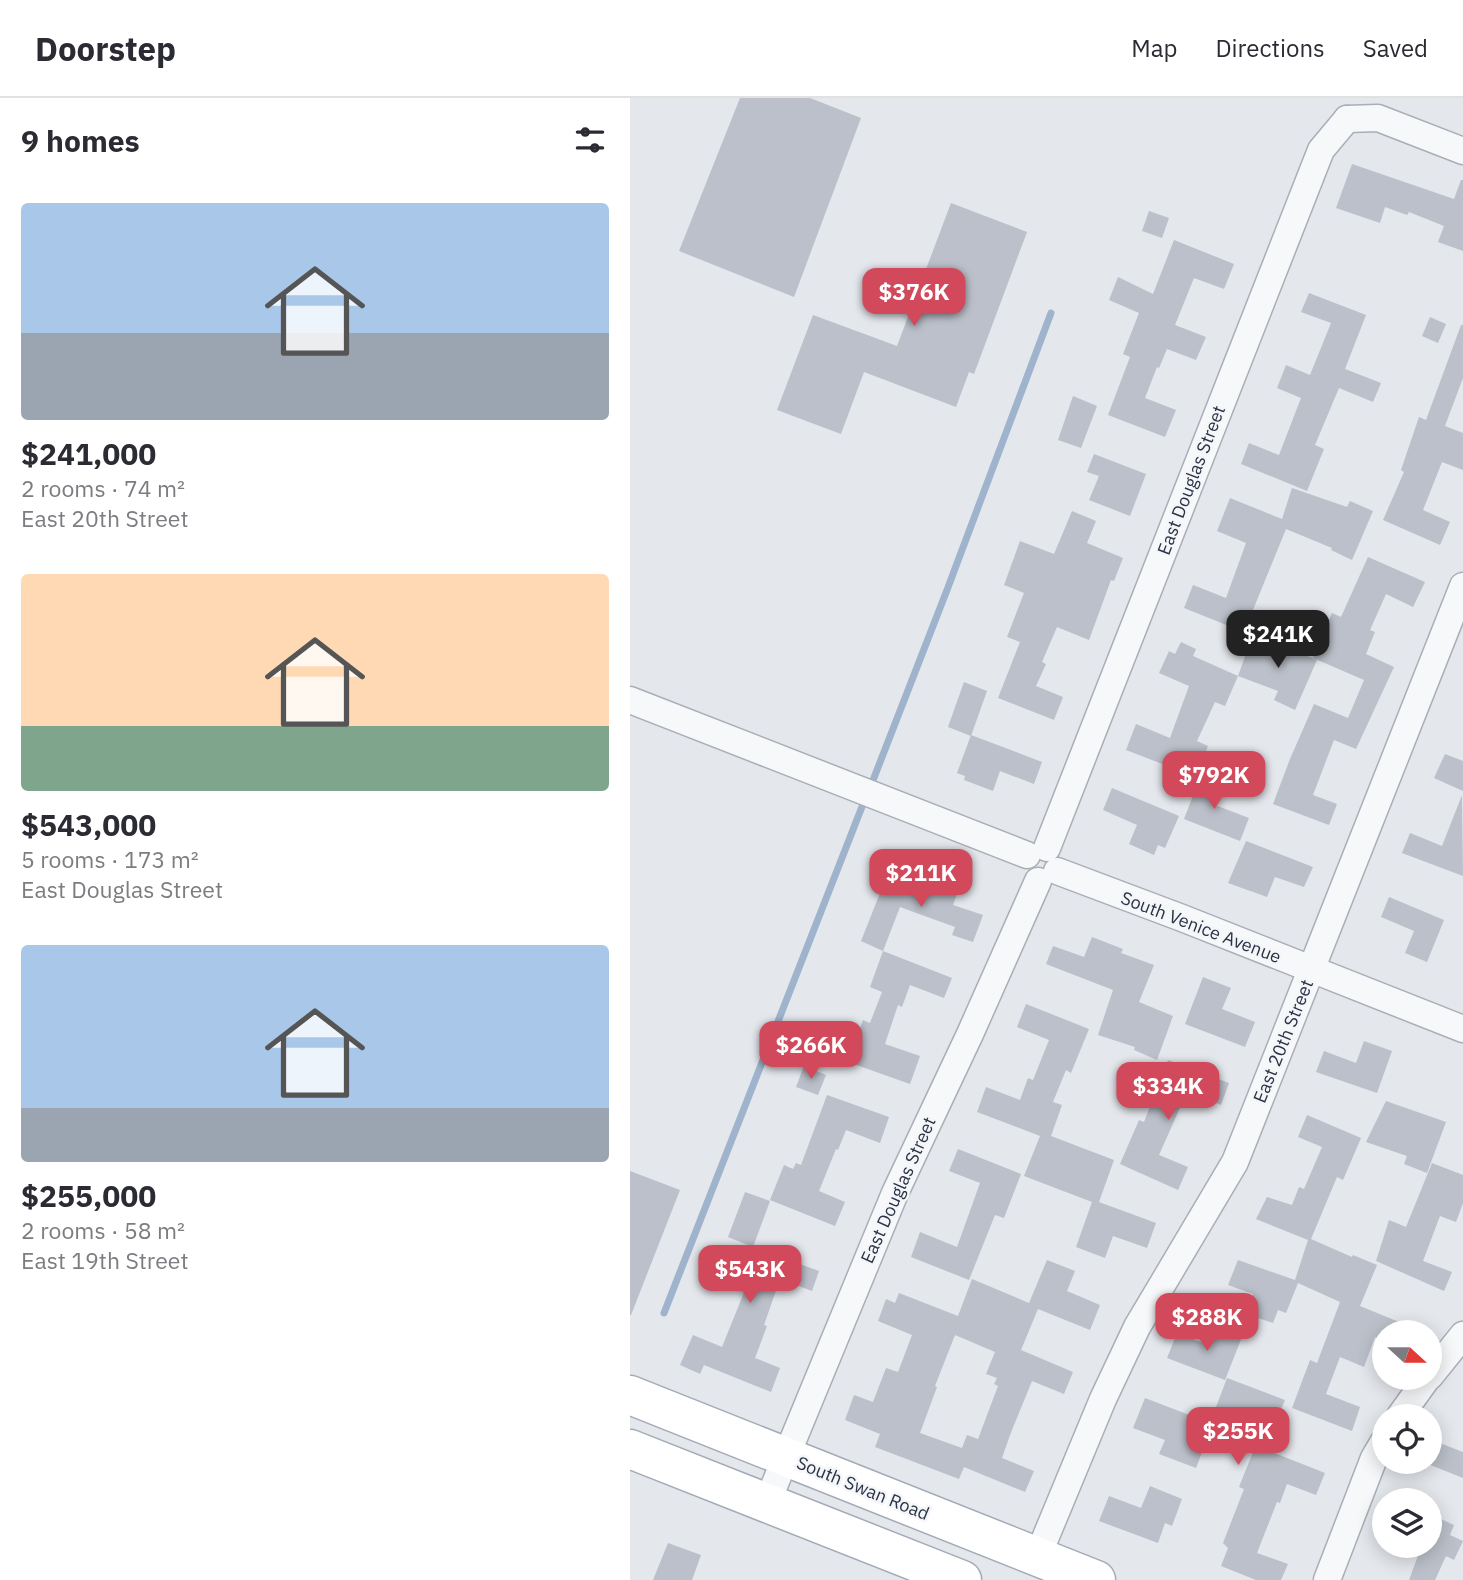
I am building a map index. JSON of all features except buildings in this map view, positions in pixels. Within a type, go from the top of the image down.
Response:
[{"type":"main road","name":"South Swan Road","points":[[630,1395],[1096,1580]]},
{"type":"main road","points":[[630,1449],[957,1579]]},
{"type":"street","name":"East Douglas Street","points":[[767,1503],[889,1206],[970,1034],[1042,864],[1321,150],[1345,113],[1378,118],[1463,150]]},
{"type":"street","name":"East 20th Street","points":[[1037,1558],[1103,1399],[1137,1327],[1235,1162],[1463,586]]},
{"type":"street","name":"South Venice Avenue","points":[[630,700],[1463,1029]]},
{"type":"street","points":[[1442,1360],[1463,1335]]},
{"type":"street","points":[[1327,1580],[1372,1463]]},
{"type":"waterway","points":[[870,788],[1051,313]]},
{"type":"waterway","points":[[664,1313],[865,799]]}]
